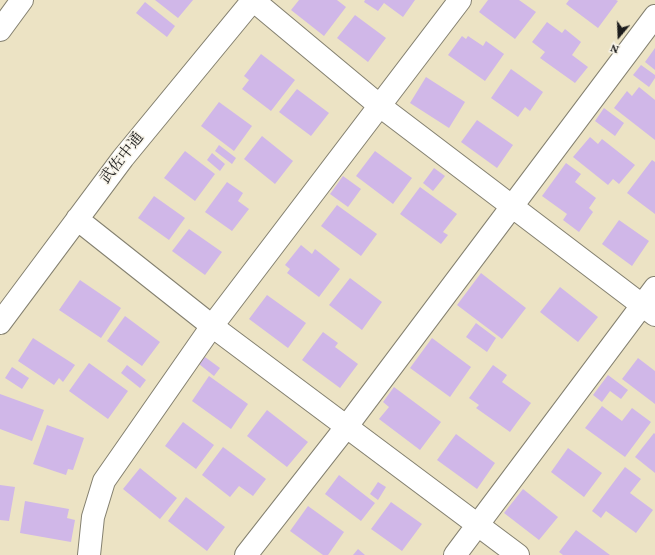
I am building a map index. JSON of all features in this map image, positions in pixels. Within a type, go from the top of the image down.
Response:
[{"type":"street","points":[[0,30],[22,0]]},
{"type":"street","points":[[253,0],[380,106],[648,310]]},
{"type":"street","name":"武佐中通","points":[[0,323],[123,158],[253,0]]},
{"type":"street","points":[[89,555],[93,517],[104,481],[212,326],[460,0]]},
{"type":"street","points":[[246,555],[346,426],[655,16]]},
{"type":"street","points":[[77,219],[212,326],[518,555]]},
{"type":"street","points":[[455,555],[648,310],[655,288]]},
{"type":"building","points":[[155,0],[193,0],[178,18]]},
{"type":"building","points":[[299,0],[337,0],[346,7],[324,36],[291,10]]},
{"type":"building","points":[[365,0],[415,0],[403,17],[384,3],[378,11],[364,2]]},
{"type":"building","points":[[488,0],[519,0],[536,12],[515,39],[479,12]]},
{"type":"building","points":[[569,0],[618,1],[598,28],[566,4]]},
{"type":"building","points":[[145,2],[175,26],[167,37],[136,13]]},
{"type":"building","points":[[355,15],[386,38],[368,62],[337,38]]},
{"type":"building","points":[[547,22],[562,33],[565,29],[581,42],[572,55],[588,67],[575,83],[540,58],[545,52],[532,42]]},
{"type":"building","points":[[462,36],[466,39],[468,36],[483,46],[486,41],[504,54],[485,81],[448,55]]},
{"type":"building","points":[[655,48],[655,70],[645,62]]},
{"type":"building","points":[[261,54],[295,80],[271,111],[242,89],[249,80],[244,76]]},
{"type":"building","points":[[641,65],[655,75],[655,78],[649,87],[633,75]]},
{"type":"building","points":[[511,69],[543,92],[530,111],[525,107],[518,117],[491,98]]},
{"type":"building","points":[[426,77],[465,102],[449,128],[410,103]]},
{"type":"building","points":[[639,87],[655,100],[655,140],[614,108],[627,91],[632,96]]},
{"type":"building","points":[[297,89],[329,113],[311,136],[279,112]]},
{"type":"building","points":[[219,102],[252,126],[234,151],[201,126]]},
{"type":"building","points":[[604,108],[624,123],[615,136],[595,121]]},
{"type":"building","points":[[477,120],[513,145],[497,168],[461,142]]},
{"type":"building","points":[[262,136],[293,161],[275,184],[244,159]]},
{"type":"building","points":[[590,137],[598,144],[602,139],[635,165],[619,184],[613,179],[608,185],[573,157]]},
{"type":"building","points":[[219,145],[236,158],[232,164],[215,151]]},
{"type":"building","points":[[185,151],[215,174],[195,201],[164,178]]},
{"type":"building","points":[[375,151],[412,178],[393,204],[356,176]]},
{"type":"building","points":[[212,153],[225,164],[220,171],[207,160]]},
{"type":"building","points":[[652,160],[655,162],[655,214],[627,193]]},
{"type":"building","points":[[566,163],[581,174],[575,182],[596,198],[589,208],[593,212],[579,232],[563,220],[567,214],[542,196]]},
{"type":"building","points":[[434,168],[445,176],[433,191],[423,183]]},
{"type":"building","points":[[343,176],[361,189],[348,207],[330,194]]},
{"type":"building","points":[[227,182],[243,193],[238,201],[249,209],[232,231],[205,212]]},
{"type":"building","points":[[420,187],[457,214],[443,232],[448,235],[441,244],[400,214]]},
{"type":"building","points":[[154,196],[185,218],[169,240],[138,218]]},
{"type":"building","points":[[337,205],[377,234],[361,256],[321,226]]},
{"type":"building","points":[[619,220],[649,241],[632,266],[602,244]]},
{"type":"building","points":[[189,229],[222,252],[205,275],[172,251]]},
{"type":"building","points":[[301,245],[312,254],[315,249],[340,269],[319,297],[287,273],[290,269],[285,265]]},
{"type":"building","points":[[481,273],[526,308],[502,339],[457,305]]},
{"type":"building","points":[[350,278],[382,302],[362,330],[329,305]]},
{"type":"building","points":[[80,280],[121,308],[101,338],[59,310]]},
{"type":"building","points":[[560,287],[598,317],[578,342],[540,312]]},
{"type":"building","points":[[267,295],[306,323],[288,348],[249,319]]},
{"type":"building","points":[[125,316],[160,342],[142,366],[107,341]]},
{"type":"building","points":[[476,323],[496,338],[487,352],[466,337]]},
{"type":"building","points":[[323,332],[338,343],[335,347],[358,364],[340,388],[302,360]]},
{"type":"building","points":[[33,338],[75,365],[63,382],[59,378],[54,385],[18,361]]},
{"type":"building","points":[[432,338],[471,367],[450,397],[410,368]]},
{"type":"building","points":[[205,357],[220,368],[214,376],[199,364]]},
{"type":"building","points":[[638,358],[655,371],[655,404],[622,379]]},
{"type":"building","points":[[89,363],[128,391],[108,419],[69,391]]},
{"type":"building","points":[[127,365],[146,380],[140,388],[121,373]]},
{"type":"building","points":[[493,365],[507,375],[502,382],[531,403],[510,432],[476,408],[479,405],[469,398]]},
{"type":"building","points":[[12,367],[29,378],[22,389],[5,378]]},
{"type":"building","points":[[608,375],[628,390],[621,399],[610,391],[602,402],[593,395]]},
{"type":"building","points":[[209,376],[248,404],[231,429],[192,401]]},
{"type":"building","points":[[394,387],[441,422],[420,450],[379,419],[389,407],[383,402]]},
{"type":"building","points":[[0,394],[44,410],[32,441],[0,429]]},
{"type":"building","points":[[602,406],[622,421],[632,408],[651,422],[625,457],[585,428]]},
{"type":"building","points":[[267,410],[308,442],[287,467],[247,436]]},
{"type":"building","points":[[183,422],[214,445],[196,469],[165,446]]},
{"type":"building","points":[[47,425],[84,438],[73,470],[68,469],[66,475],[33,464]]},
{"type":"building","points":[[654,433],[655,434],[655,473],[635,457]]},
{"type":"building","points":[[456,434],[495,463],[477,489],[437,460]]},
{"type":"building","points":[[223,447],[266,479],[253,496],[239,486],[230,497],[202,475]]},
{"type":"building","points":[[568,448],[602,473],[584,497],[551,472]]},
{"type":"building","points":[[625,467],[641,479],[630,493],[653,510],[636,533],[606,511],[601,518],[592,511]]},
{"type":"building","points":[[140,468],[177,498],[160,519],[123,489]]},
{"type":"building","points":[[339,475],[375,503],[361,521],[325,494]]},
{"type":"building","points":[[378,482],[386,487],[378,500],[370,494]]},
{"type":"building","points":[[0,485],[15,487],[9,521],[0,520]]},
{"type":"building","points":[[523,489],[558,517],[539,540],[504,513]]},
{"type":"building","points":[[186,497],[225,527],[207,551],[168,521]]},
{"type":"building","points":[[25,501],[69,509],[67,518],[75,520],[71,542],[20,533]]},
{"type":"building","points":[[391,502],[422,524],[402,551],[371,529]]},
{"type":"building","points":[[308,506],[344,532],[328,555],[323,555],[290,531]]},
{"type":"building","points":[[576,530],[610,555],[563,555],[559,552]]},
{"type":"building","points":[[358,549],[365,555],[353,555]]}]
